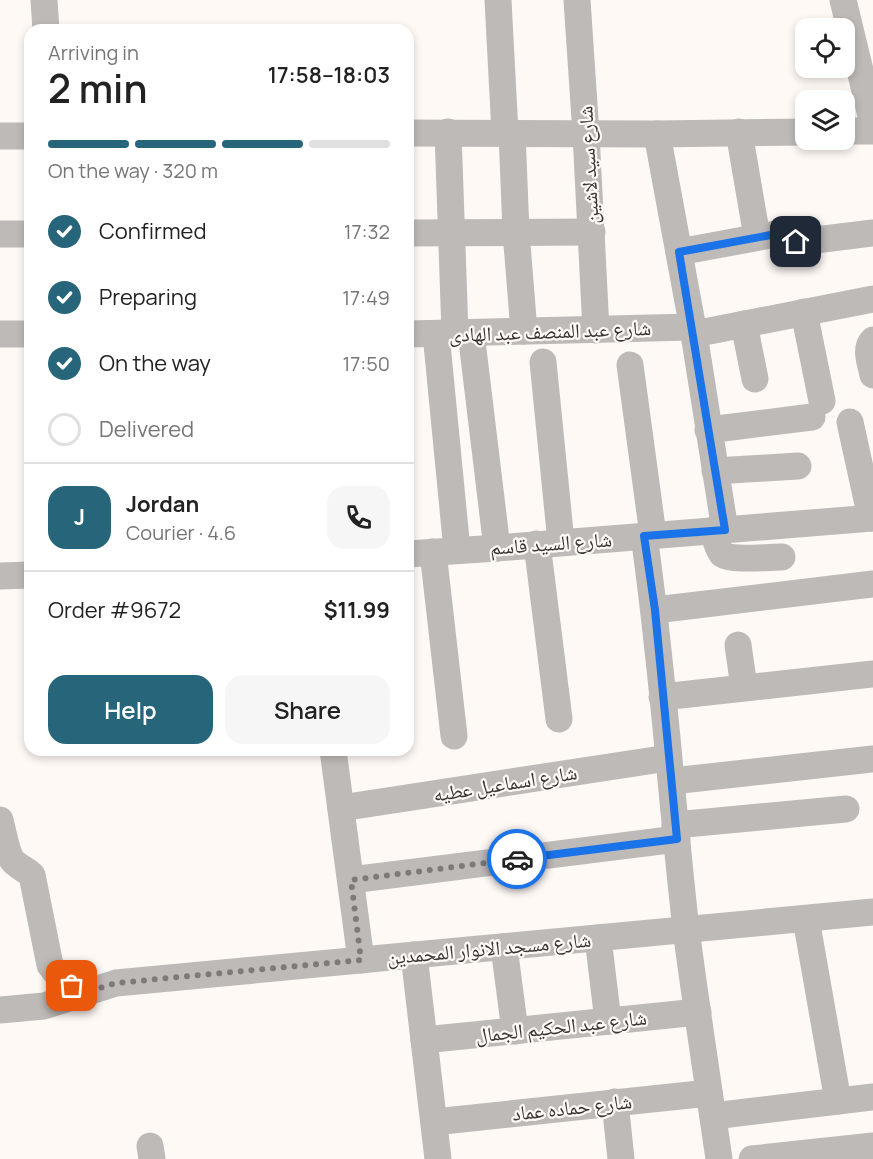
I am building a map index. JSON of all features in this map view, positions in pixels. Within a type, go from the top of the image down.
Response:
[{"type":"street","points":[[44,0],[46,24]]},
{"type":"street","points":[[498,0],[524,331]]},
{"type":"street","name":"شارع سيد لاشين","points":[[577,0],[596,330]]},
{"type":"street","points":[[843,0],[873,124]]},
{"type":"street","points":[[855,131],[873,131]]},
{"type":"street","points":[[448,132],[454,333],[433,552],[454,736]]},
{"type":"street","points":[[739,132],[757,237]]},
{"type":"street","points":[[414,133],[795,132]]},
{"type":"street","points":[[657,134],[693,331],[715,471],[719,549],[725,555],[734,557],[782,557]]},
{"type":"street","points":[[0,136],[24,136]]},
{"type":"street","points":[[414,233],[591,232]]},
{"type":"street","points":[[679,252],[780,234],[799,242],[873,233]]},
{"type":"street","points":[[0,234],[24,234]]},
{"type":"street","name":"شارع عبد المنصف عبد الهادى","points":[[414,334],[596,330],[693,331],[744,324],[873,299]]},
{"type":"street","points":[[708,430],[817,409],[804,312]]},
{"type":"street","points":[[744,324],[755,379]]},
{"type":"street","points":[[454,333],[497,548]]},
{"type":"street","points":[[0,334],[24,334]]},
{"type":"street","points":[[543,362],[549,543],[559,720]]},
{"type":"street","points":[[630,365],[649,536],[676,832],[687,930],[719,1159]]},
{"type":"street","points":[[850,422],[872,518]]},
{"type":"street","points":[[715,471],[798,466]]},
{"type":"street","name":"شارع السيد قاسم","points":[[433,552],[872,518]]},
{"type":"street","points":[[0,576],[24,574]]},
{"type":"street","points":[[655,610],[873,584]]},
{"type":"street","points":[[738,645],[744,687]]},
{"type":"street","points":[[662,697],[873,674]]},
{"type":"street","points":[[334,756],[361,960]]},
{"type":"street","name":"شارع اسماعيل عطيه","points":[[341,808],[670,770],[873,759]]},
{"type":"street","points":[[351,880],[846,809]]},
{"type":"street","points":[[0,820],[8,852],[13,862],[32,875],[50,965],[60,978],[83,993]]},
{"type":"street","name":"شارع مسجد الانوار المحمدين","points":[[0,1010],[44,1006],[116,983],[873,912]]},
{"type":"street","points":[[806,919],[838,1101]]},
{"type":"street","points":[[598,938],[608,1021]]},
{"type":"street","points":[[504,947],[515,1031]]},
{"type":"street","points":[[414,955],[438,1159]]},
{"type":"street","name":"شارع عبد الحكيم الجمال","points":[[424,1041],[698,1012]]},
{"type":"street","name":"شارع حماده عماد","points":[[434,1122],[615,1102],[711,1104],[838,1101],[873,1097]]},
{"type":"street","points":[[615,1102],[621,1159]]},
{"type":"street","points":[[752,1159],[873,1146]]},
{"type":"way so far","points":[[72,986],[83,993],[116,983],[361,960],[351,880],[517,859]]},
{"type":"route","points":[[517,859],[677,839],[655,610],[644,536],[725,530],[679,252],[776,234],[796,242]]}]
